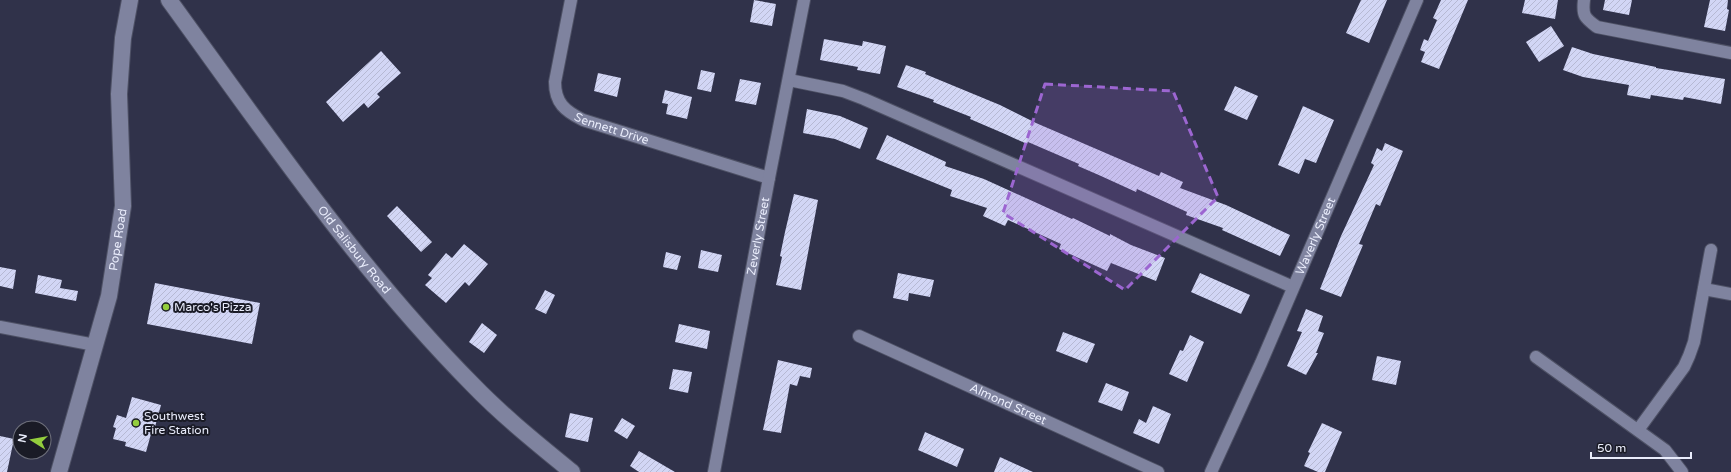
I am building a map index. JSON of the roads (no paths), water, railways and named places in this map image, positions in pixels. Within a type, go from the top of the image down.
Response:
[{"type":"main road","name":"Pope Road","points":[[59,472],[109,296],[123,206],[118,94],[123,38],[130,0]]},
{"type":"main road","name":"Old Salisbury Road","points":[[169,0],[313,197],[402,309],[503,415],[572,472]]},
{"type":"street","name":"Sennett Drive","points":[[571,0],[555,82],[555,92],[562,105],[570,113],[583,120],[768,178]]},
{"type":"street","name":"Zeverly Street","points":[[714,472],[768,178],[804,0]]},
{"type":"street","name":"Waverly Street","points":[[1211,472],[1261,363],[1417,0]]},
{"type":"street","points":[[1584,0],[1583,13],[1588,20],[1597,27],[1731,53]]},
{"type":"street","points":[[789,80],[843,91],[864,99],[1293,287]]},
{"type":"street","points":[[1638,430],[1684,367],[1689,356],[1711,250]]},
{"type":"street","points":[[1704,289],[1731,294]]},
{"type":"street","points":[[0,327],[95,345]]},
{"type":"street","name":"Almond Street","points":[[859,336],[1158,472]]},
{"type":"street","points":[[1536,357],[1665,450],[1682,472]]},
{"type":"place","name":"Marco's Pizza","points":[[166,307]]},
{"type":"place","name":"Southwest Fire Station","points":[[136,423]]}]
